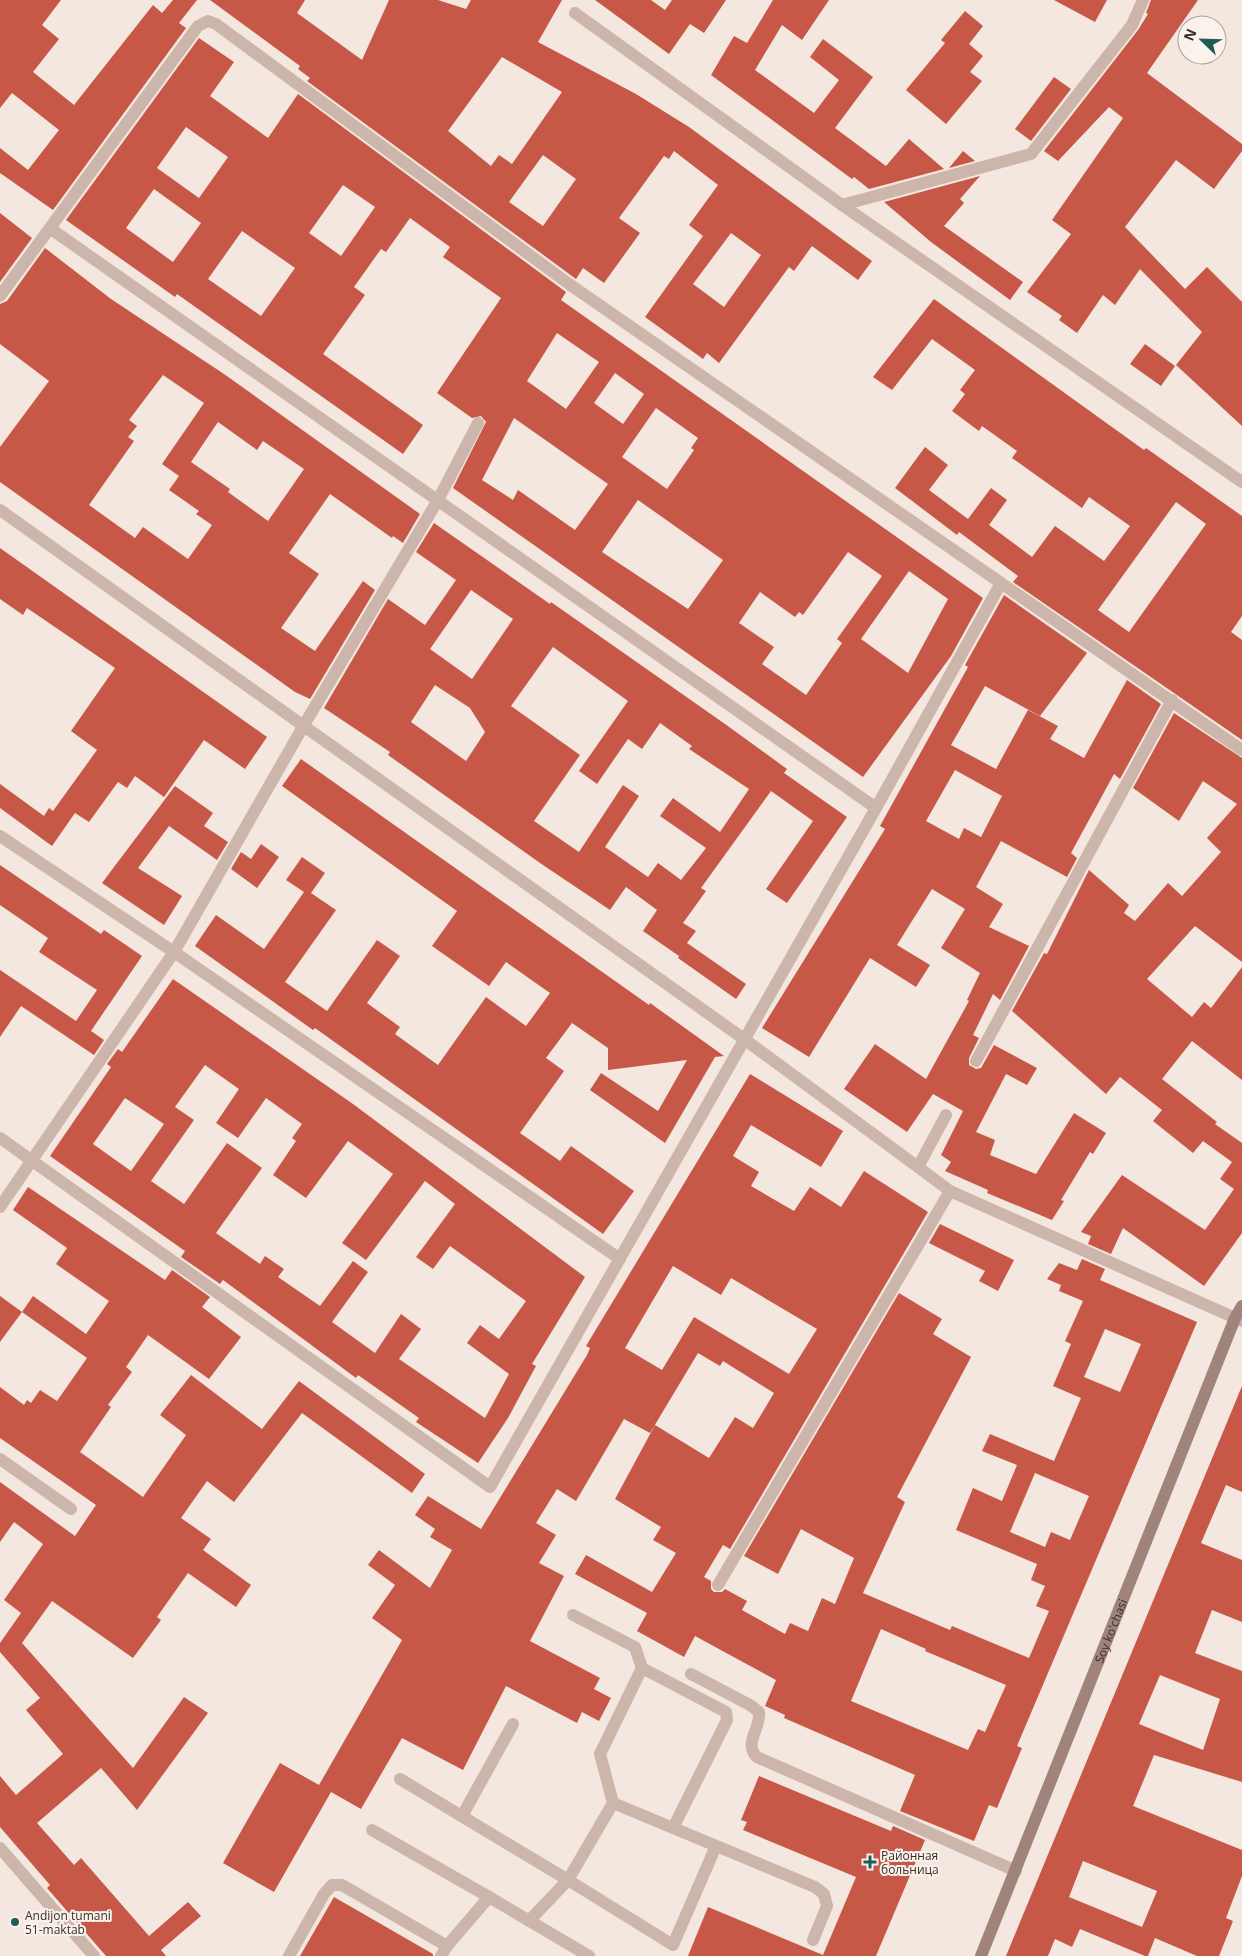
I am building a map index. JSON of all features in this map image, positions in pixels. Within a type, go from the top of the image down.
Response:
[{"type":"main road","name":"Soy ko'chasi","points":[[981,1956],[1239,1319],[1242,1306]]},
{"type":"lane","points":[[842,205],[1031,154],[1132,26],[1143,0]]},
{"type":"lane","points":[[575,13],[842,205],[1242,482]]},
{"type":"lane","points":[[0,296],[51,229],[198,26],[208,20],[569,284],[1242,750]]},
{"type":"lane","points":[[51,229],[876,808]]},
{"type":"lane","points":[[0,1207],[174,952],[304,725],[438,500],[478,423]]},
{"type":"lane","points":[[0,510],[744,1039],[950,1191],[1239,1319]]},
{"type":"lane","points":[[0,1138],[490,1487],[876,808],[1001,583]]},
{"type":"lane","points":[[976,1061],[1172,700]]},
{"type":"lane","points":[[0,836],[174,952],[620,1260]]},
{"type":"lane","points":[[918,1167],[946,1115]]},
{"type":"lane","points":[[718,1585],[950,1191]]},
{"type":"lane","points":[[0,1459],[71,1509]]},
{"type":"lane","points":[[573,1615],[635,1647],[642,1668],[726,1712],[727,1720],[673,1828]]},
{"type":"lane","points":[[529,1921],[568,1880],[613,1802],[600,1754],[642,1668]]},
{"type":"lane","points":[[691,1674],[750,1704],[759,1712],[760,1722],[750,1743],[751,1751],[756,1757],[1016,1872]]},
{"type":"lane","points":[[462,1816],[513,1724]]},
{"type":"lane","points":[[400,1779],[673,1945],[716,1846]]},
{"type":"lane","points":[[613,1802],[814,1887],[824,1894],[827,1906],[813,1940]]},
{"type":"lane","points":[[372,1830],[589,1956]]},
{"type":"lane","points":[[0,1848],[94,1956]]},
{"type":"lane","points":[[289,1956],[324,1894],[332,1885],[342,1885],[444,1951],[489,1898]]},
{"type":"building","points":[[0,0],[61,0],[42,25],[59,39],[33,72],[74,105],[153,5],[162,13],[173,0],[197,0],[179,23],[186,28],[53,210],[0,173],[0,148],[28,170],[59,130],[12,93],[0,108]]},
{"type":"building","points":[[210,0],[305,0],[297,13],[362,60],[389,0],[438,0],[466,9],[471,0],[562,0],[538,42],[636,94],[689,127],[872,261],[858,280],[812,246],[794,271],[789,267],[719,363],[707,353],[703,359],[645,317],[703,236],[689,225],[718,185],[674,151],[669,159],[664,156],[619,218],[640,233],[604,283],[583,268],[576,279],[307,81],[310,78],[298,69],[300,66]],"holes":[[[502,57],[562,92],[512,164],[499,155],[491,166],[448,131]],[[543,155],[576,179],[543,226],[509,202]],[[731,233],[761,255],[724,307],[693,284]]]},
{"type":"building","points":[[595,0],[651,0],[665,10],[672,0],[726,0],[704,33],[690,24],[669,54]]},
{"type":"building","points":[[773,0],[829,0],[802,40],[782,25],[755,70],[814,113],[839,80],[810,57],[823,39],[873,77],[835,128],[886,166],[909,139],[944,169],[869,189],[854,177],[852,179],[711,75],[734,36],[747,43]]},
{"type":"building","points":[[1054,0],[1107,0],[1095,22]]},
{"type":"building","points":[[1151,0],[1198,0],[1188,15],[1177,15],[1177,30],[1147,73],[1242,144],[1242,151],[1214,189],[1176,160],[1125,227],[1185,289],[1207,267],[1242,302],[1242,426],[1176,365],[1202,332],[1140,269],[1115,305],[1103,295],[1077,333],[1059,320],[1062,316],[1027,292],[1071,234],[1052,220],[1123,118],[1109,107],[1058,161],[1044,151],[1138,30],[1148,14],[1146,13]]},
{"type":"building","points":[[965,11],[983,26],[969,44],[983,56],[970,72],[982,81],[946,124],[906,90],[945,43],[941,40]]},
{"type":"building","points":[[199,38],[234,62],[210,96],[268,138],[298,94],[566,292],[561,300],[983,598],[951,656],[863,777],[453,488],[486,422],[481,416],[472,418],[437,393],[501,298],[443,257],[450,247],[410,218],[386,252],[381,249],[354,287],[365,295],[323,354],[423,425],[403,454],[177,294],[175,297],[66,220]],"holes":[[[186,127],[228,157],[199,198],[157,168]],[[343,185],[375,207],[341,256],[309,233]],[[154,189],[201,223],[173,262],[126,228]],[[242,231],[295,268],[261,316],[208,279]],[[557,333],[599,362],[566,409],[527,381]],[[615,373],[644,394],[623,424],[594,403]],[[656,408],[698,438],[691,448],[694,450],[667,489],[622,457]],[[514,418],[608,484],[575,530],[518,490],[513,500],[482,480]],[[638,500],[723,560],[688,609],[602,552]],[[848,552],[882,576],[837,639],[842,643],[806,695],[762,664],[774,647],[739,623],[760,592],[795,617],[799,612],[803,615]],[[909,571],[948,599],[908,673],[861,639]]]},
{"type":"building","points":[[1054,77],[1071,89],[1031,141],[1015,129]]},
{"type":"building","points":[[963,151],[975,161],[949,168]]},
{"type":"building","points":[[980,176],[960,199],[964,203],[944,226],[1023,282],[1010,300],[931,242],[884,202]]},
{"type":"building","points":[[0,213],[32,238],[0,282]]},
{"type":"building","points":[[45,248],[111,299],[224,374],[420,514],[403,543],[393,536],[392,538],[330,494],[289,553],[319,574],[281,628],[315,651],[363,581],[375,590],[310,699],[295,692],[0,482],[0,447],[49,381],[0,344],[0,304],[7,301]],"holes":[[[163,375],[204,403],[162,464],[179,476],[169,490],[199,511],[196,514],[212,525],[188,559],[143,527],[135,538],[89,505],[134,441],[128,437],[137,426],[129,420]],[[218,422],[257,450],[263,441],[304,469],[268,521],[228,492],[230,489],[191,462]]]},
{"type":"building","points":[[934,299],[1144,450],[1146,448],[1242,516],[1242,616],[1231,632],[1242,640],[1242,740],[1013,582],[1018,576],[959,532],[957,535],[895,488],[925,447],[948,465],[929,490],[968,519],[991,488],[1007,500],[989,525],[1032,557],[1055,526],[1104,561],[1130,526],[1089,497],[1082,508],[1012,458],[1017,451],[982,426],[979,431],[952,411],[965,394],[960,390],[975,370],[932,339],[892,390],[873,377]],"holes":[[[1176,502],[1206,524],[1129,632],[1098,610]]]},
{"type":"building","points":[[1145,344],[1175,366],[1161,386],[1130,364]]},
{"type":"building","points":[[434,523],[725,724],[787,769],[784,773],[847,817],[787,903],[766,889],[813,821],[771,791],[701,888],[706,891],[683,923],[696,931],[687,943],[746,984],[736,999],[678,958],[682,951],[679,956],[643,931],[657,910],[626,887],[610,910],[540,863],[388,755],[390,752],[324,708],[388,599],[425,625],[456,580],[416,552]],"holes":[[[471,590],[513,619],[472,679],[430,649]],[[553,647],[628,701],[579,771],[597,784],[628,739],[642,749],[660,723],[692,746],[689,749],[749,789],[720,832],[673,798],[660,816],[706,848],[681,880],[658,863],[648,877],[605,847],[639,796],[623,785],[579,852],[534,821],[580,755],[511,706]],[[435,685],[470,708],[485,732],[466,761],[411,722]]]},
{"type":"building","points":[[0,548],[267,737],[245,769],[204,740],[164,797],[135,776],[127,788],[118,782],[89,822],[75,813],[52,846],[0,808],[0,784],[44,816],[49,808],[53,811],[97,750],[71,731],[115,668],[27,608],[23,615],[0,599]]},
{"type":"building","points":[[1004,595],[1087,653],[1040,716],[985,686],[951,745],[996,769],[1028,710],[1058,726],[1050,739],[1084,758],[1127,680],[1161,704],[1120,779],[1114,774],[1071,853],[1077,858],[1067,877],[1001,841],[976,887],[1003,904],[989,927],[1029,946],[1000,1000],[993,994],[973,1035],[979,1038],[969,1058],[969,1065],[976,1069],[981,1068],[994,1045],[1037,1068],[1027,1085],[1006,1074],[976,1132],[995,1140],[990,1155],[1036,1174],[1074,1113],[1106,1133],[1093,1154],[1090,1152],[1061,1200],[1064,1201],[1052,1220],[987,1193],[988,1190],[945,1171],[951,1162],[941,1155],[963,1111],[933,1094],[907,1132],[844,1089],[875,1044],[926,1079],[969,1001],[967,1000],[980,973],[941,948],[965,909],[932,889],[897,945],[930,965],[916,987],[870,958],[809,1057],[762,1028],[885,829],[880,826],[968,667],[965,665]],"holes":[[[955,770],[1002,796],[981,837],[964,828],[959,839],[926,821]]]},
{"type":"building","points":[[1174,713],[1242,758],[1242,962],[1195,926],[1147,979],[1192,1017],[1204,1002],[1211,1008],[1242,967],[1242,1080],[1192,1041],[1162,1079],[1217,1122],[1215,1124],[1242,1143],[1242,1233],[1204,1286],[1123,1228],[1111,1254],[1088,1244],[1091,1236],[1081,1232],[1122,1175],[1205,1230],[1234,1189],[1220,1179],[1232,1162],[1203,1141],[1193,1153],[1153,1121],[1162,1110],[1120,1077],[1106,1094],[1012,1011],[1044,953],[1047,954],[1089,870],[1129,905],[1124,913],[1135,921],[1168,883],[1182,896],[1221,852],[1207,838],[1237,804],[1203,781],[1179,821],[1133,788]]},
{"type":"building","points":[[301,759],[724,1056],[715,1057],[665,1143],[590,1090],[601,1073],[658,1111],[687,1060],[608,1070],[608,1048],[572,1023],[546,1058],[564,1071],[520,1133],[560,1161],[571,1146],[634,1191],[603,1234],[315,1028],[313,1030],[195,946],[216,915],[264,949],[304,892],[286,880],[302,857],[325,873],[311,893],[336,910],[285,982],[327,1011],[377,940],[400,956],[367,1003],[400,1027],[395,1034],[438,1065],[486,997],[526,1026],[550,993],[506,962],[489,986],[432,946],[457,911],[282,786]]},
{"type":"building","points":[[175,786],[213,813],[204,826],[228,842],[217,860],[169,826],[138,868],[182,896],[164,925],[102,883]]},
{"type":"building","points":[[261,844],[279,857],[257,888],[231,869],[241,852],[251,859]]},
{"type":"building","points":[[0,865],[101,934],[104,930],[142,956],[91,1031],[104,1040],[94,1055],[21,1006],[0,1037],[0,970],[76,1021],[97,990],[39,952],[48,938],[0,905]]},
{"type":"building","points":[[173,979],[353,1104],[585,1277],[532,1364],[536,1366],[508,1418],[478,1463],[416,1422],[419,1418],[358,1375],[356,1378],[223,1280],[220,1284],[181,1257],[185,1251],[50,1156],[111,1067],[107,1064],[118,1049],[122,1052]],"holes":[[[205,1065],[239,1089],[216,1123],[238,1138],[266,1098],[302,1124],[292,1138],[296,1141],[273,1175],[306,1198],[348,1141],[393,1174],[342,1243],[366,1260],[425,1181],[455,1204],[416,1257],[433,1269],[450,1246],[526,1301],[499,1339],[480,1325],[467,1343],[509,1374],[485,1418],[399,1359],[421,1329],[401,1314],[375,1353],[332,1322],[368,1272],[353,1261],[320,1306],[278,1277],[284,1269],[265,1256],[260,1264],[216,1233],[262,1168],[227,1143],[184,1204],[151,1181],[194,1120],[175,1107]],[[125,1098],[164,1124],[131,1171],[93,1144]]]},
{"type":"building","points":[[750,1074],[843,1131],[821,1167],[751,1125],[733,1156],[759,1172],[751,1186],[794,1211],[810,1187],[841,1207],[864,1171],[928,1212],[730,1549],[723,1545],[704,1577],[711,1581],[711,1589],[714,1592],[722,1592],[725,1589],[747,1601],[742,1610],[785,1634],[790,1623],[808,1631],[822,1598],[835,1604],[854,1558],[801,1529],[778,1574],[744,1556],[899,1293],[942,1319],[933,1334],[971,1357],[897,1497],[905,1502],[863,1593],[950,1630],[952,1626],[1029,1658],[1049,1611],[1036,1606],[1045,1586],[1031,1580],[1037,1564],[956,1530],[973,1488],[1002,1501],[1017,1465],[982,1451],[990,1434],[1054,1461],[1081,1398],[1053,1386],[1071,1344],[1065,1341],[1083,1301],[1059,1291],[1061,1285],[1047,1279],[1059,1263],[1077,1270],[1082,1259],[1105,1269],[1100,1280],[1197,1322],[1017,1746],[1022,1748],[997,1808],[989,1805],[974,1841],[900,1811],[915,1775],[784,1718],[785,1715],[765,1706],[776,1680],[695,1636],[684,1657],[637,1631],[647,1613],[575,1574],[586,1555],[652,1592],[676,1553],[653,1540],[661,1527],[615,1499],[655,1425],[709,1458],[735,1417],[753,1428],[774,1393],[723,1361],[720,1366],[698,1353],[650,1433],[624,1419],[576,1501],[557,1489],[536,1523],[556,1535],[539,1563],[564,1576],[530,1641],[600,1678],[594,1689],[611,1698],[599,1721],[582,1712],[577,1723],[506,1686],[463,1770],[402,1738],[361,1809],[331,1792],[274,1892],[223,1863],[280,1763],[319,1785],[402,1640],[372,1618],[395,1585],[368,1565],[379,1550],[430,1588],[452,1550],[430,1537],[435,1529],[415,1515],[428,1496],[481,1529],[587,1355],[590,1348],[586,1346]],"holes":[[[673,1266],[721,1295],[731,1278],[817,1329],[789,1374],[694,1317],[662,1370],[625,1348]],[[1105,1329],[1141,1344],[1120,1392],[1084,1377]],[[1035,1473],[1089,1496],[1070,1540],[1051,1532],[1045,1547],[1010,1532]],[[881,1629],[926,1649],[925,1651],[1006,1685],[985,1732],[978,1729],[968,1750],[851,1701]]]},
{"type":"building","points":[[28,1187],[165,1280],[172,1270],[210,1297],[202,1307],[241,1337],[209,1379],[148,1335],[126,1367],[132,1372],[108,1405],[111,1407],[80,1452],[143,1497],[186,1435],[160,1415],[191,1375],[262,1429],[299,1381],[425,1474],[412,1493],[302,1413],[234,1502],[207,1481],[181,1518],[211,1539],[203,1550],[251,1585],[236,1607],[188,1573],[157,1617],[161,1620],[133,1658],[52,1601],[22,1643],[133,1768],[184,1697],[208,1713],[137,1810],[101,1768],[37,1823],[74,1865],[81,1858],[149,1936],[188,1902],[201,1916],[161,1950],[166,1956],[106,1956],[47,1888],[50,1885],[0,1827],[0,1776],[16,1795],[63,1754],[26,1710],[40,1698],[0,1652],[0,1643],[21,1613],[4,1600],[43,1544],[14,1522],[0,1542],[0,1482],[75,1536],[96,1505],[0,1438],[0,1387],[24,1405],[27,1400],[31,1403],[40,1390],[57,1401],[87,1358],[22,1312],[33,1296],[86,1334],[109,1301],[56,1264],[67,1248],[13,1210]]},
{"type":"building","points":[[940,1224],[1014,1260],[998,1291],[979,1281],[985,1271],[929,1243]]},
{"type":"building","points":[[0,1296],[22,1312],[0,1342]]},
{"type":"building","points":[[1242,1386],[1242,1492],[1226,1485],[1201,1543],[1242,1560],[1242,1622],[1212,1610],[1195,1653],[1242,1671],[1242,1782],[1154,1755],[1133,1806],[1242,1850],[1242,1876],[1226,1918],[1233,1921],[1219,1956],[1197,1956],[1155,1938],[1148,1956],[1145,1956],[1080,1929],[1072,1947],[1055,1939],[1048,1956],[1006,1956]],"holes":[[[1160,1675],[1220,1699],[1203,1750],[1139,1724]],[[1083,1861],[1157,1891],[1142,1927],[1069,1897]]]},
{"type":"building","points":[[759,1776],[891,1831],[893,1826],[925,1840],[876,1956],[688,1956],[708,1907],[823,1955],[856,1877],[743,1830],[747,1822],[741,1820]]},
{"type":"building","points":[[334,1897],[433,1954],[433,1956],[300,1956]]},
{"type":"place","name":"Районная больница","points":[[870,1862]]},
{"type":"place","name":"Andijon tumani 51-maktab","points":[[15,1922]]}]
